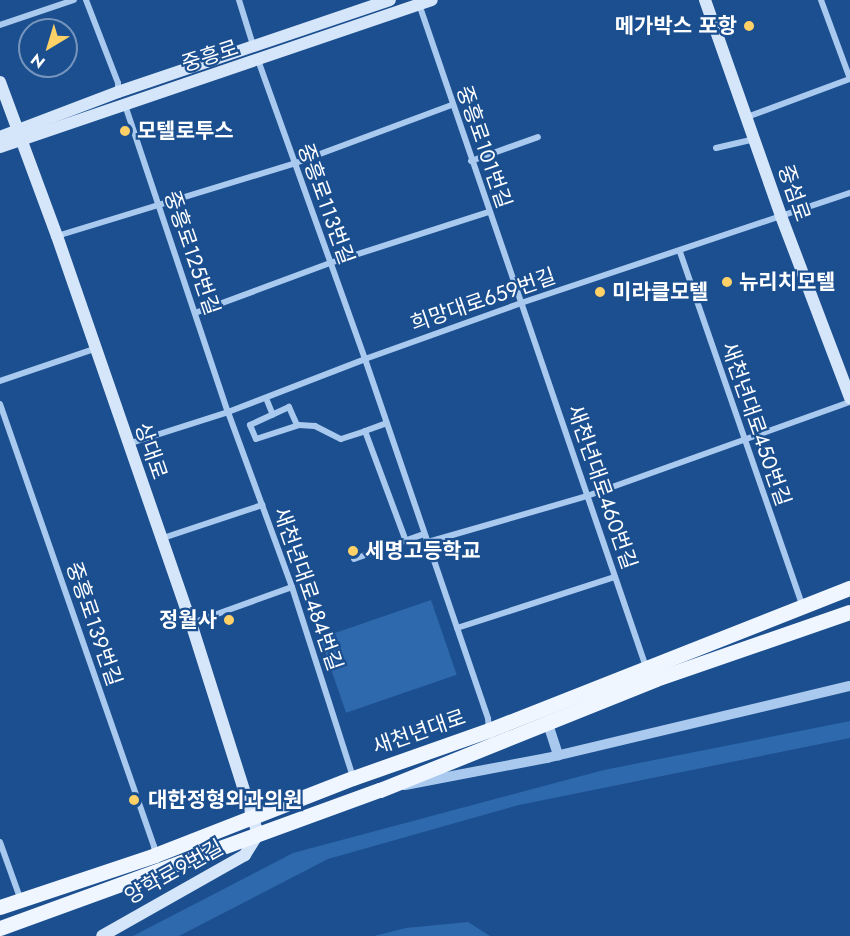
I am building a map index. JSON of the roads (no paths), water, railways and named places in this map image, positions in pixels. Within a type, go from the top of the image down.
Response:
[{"type":"main road","name":"중흥로","points":[[0,147],[19,135],[118,92],[390,0]]},
{"type":"main road","name":"중흥로","points":[[0,137],[19,135],[125,105],[419,2],[432,0]]},
{"type":"main road","name":"중섬로","points":[[705,0],[781,216],[850,400]]},
{"type":"main road","name":"상대로","points":[[0,82],[57,236],[94,349],[191,623],[258,834]]},
{"type":"main road","name":"새천년대로","points":[[0,928],[380,790],[548,723],[802,605],[850,588]]},
{"type":"main road","name":"새천년대로","points":[[0,908],[154,855],[353,778],[489,730],[648,675],[850,612]]},
{"type":"main road","name":"양학로9번길","points":[[102,936],[244,855],[258,834]]},
{"type":"street","points":[[0,25],[74,0]]},
{"type":"street","points":[[86,0],[118,83],[118,92]]},
{"type":"street","points":[[239,0],[253,45]]},
{"type":"street","points":[[747,117],[850,79],[821,0]]},
{"type":"street","name":"중흥로101번길","points":[[419,2],[452,105],[521,303]]},
{"type":"street","name":"중흥로113번길","points":[[258,60],[293,164],[365,359],[488,719],[489,730]]},
{"type":"street","name":"중흥로125번길","points":[[125,105],[228,412]]},
{"type":"street","points":[[57,236],[159,207],[293,164],[452,105]]},
{"type":"street","points":[[471,161],[538,137]]},
{"type":"street","points":[[716,148],[755,139]]},
{"type":"street","name":"희망대로659번길","points":[[128,444],[228,412],[365,359],[521,303],[680,252],[850,193]]},
{"type":"street","points":[[195,313],[330,263],[489,212]]},
{"type":"street","name":"새천년대로450번길","points":[[680,252],[743,441],[802,605]]},
{"type":"street","name":"새천년대로460번길","points":[[521,303],[648,675]]},
{"type":"street","points":[[0,381],[94,349]]},
{"type":"street","points":[[266,398],[273,415]]},
{"type":"street","points":[[428,542],[587,496],[743,441],[850,400]]},
{"type":"street","name":"중흥로139번길","points":[[0,404],[154,846],[154,855]]},
{"type":"street","points":[[297,425],[289,407],[250,426],[256,439],[297,425],[315,426],[341,440],[387,423]]},
{"type":"street","name":"새천년대로484번길","points":[[228,412],[292,587],[353,778]]},
{"type":"street","points":[[365,431],[406,541]]},
{"type":"street","points":[[160,539],[262,506]]},
{"type":"street","points":[[354,559],[424,534]]},
{"type":"street","points":[[457,628],[615,577]]},
{"type":"street","points":[[191,623],[292,587]]},
{"type":"street","name":"새천년대로","points":[[380,790],[558,755],[850,686]]},
{"type":"street","points":[[548,723],[558,755]]},
{"type":"street","points":[[0,842],[21,901]]},
{"type":"place","name":"메가박스 포항","points":[[749,26]]},
{"type":"place","name":"모텔로투스","points":[[125,131]]},
{"type":"place","name":"뉴리치모텔","points":[[727,282]]},
{"type":"place","name":"미라클모텔","points":[[600,292]]},
{"type":"place","name":"세명고등학교","points":[[353,551]]},
{"type":"place","name":"정월사","points":[[229,620]]},
{"type":"place","name":"대한정형외과의원","points":[[134,800]]}]
